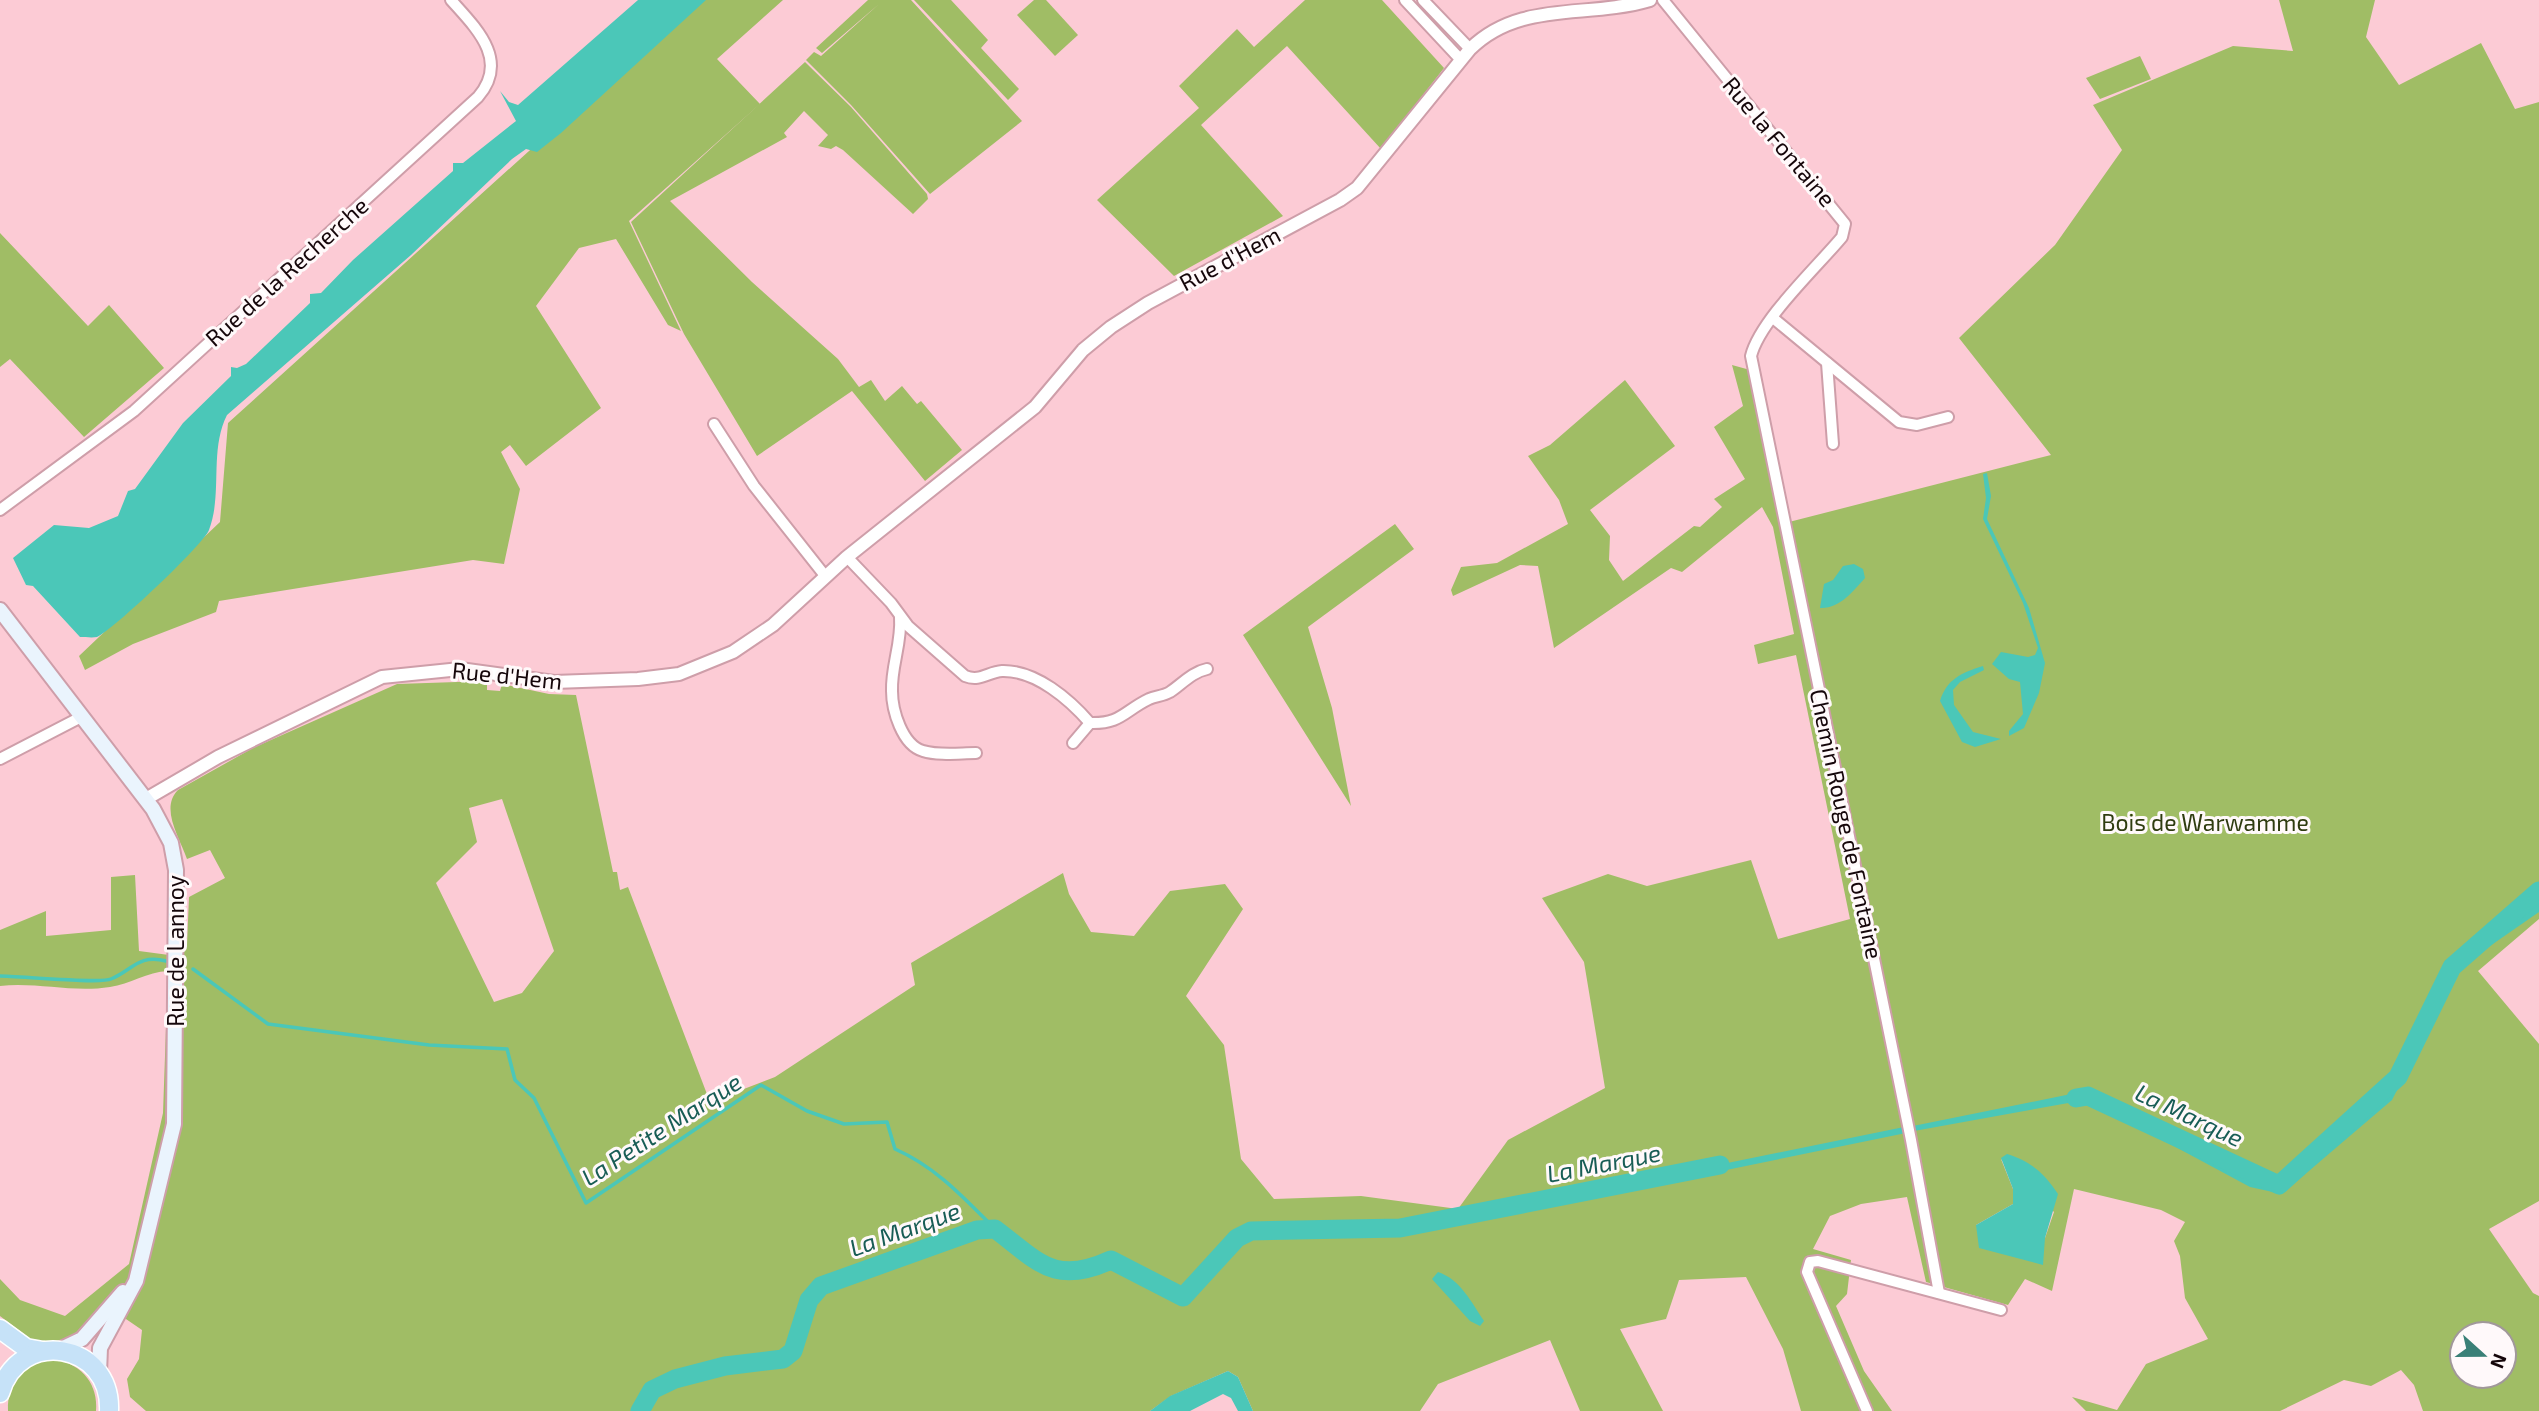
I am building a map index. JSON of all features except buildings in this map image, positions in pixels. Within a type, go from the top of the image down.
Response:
[{"type":"highway","points":[[0,1329],[26,1348],[81,1357],[99,1373],[108,1403],[120,1411]]},
{"type":"highway","points":[[0,1393],[15,1366],[51,1351]]},
{"type":"main road","name":"Rue de Lannoy","points":[[0,610],[146,799],[167,832],[174,856],[178,888],[174,1124],[141,1260],[131,1293],[100,1348],[99,1373]]},
{"type":"main road","name":"Rue de Lannoy","points":[[51,1351],[82,1339],[122,1294],[141,1260]]},
{"type":"street","name":"Rue de la Recherche","points":[[0,510],[134,411],[478,97],[489,79],[489,49],[482,35],[451,0]]},
{"type":"street","points":[[1405,0],[1461,60]]},
{"type":"street","points":[[1423,0],[1470,49]]},
{"type":"street","name":"Rue d'Hem","points":[[146,799],[218,757],[390,676],[460,669],[571,682],[654,678],[692,670],[748,644],[847,557],[1029,412],[1083,350],[1111,327],[1144,305],[1340,200],[1357,188],[1470,49],[1491,28],[1516,16],[1617,7],[1650,0]]},
{"type":"street","name":"Rue la Fontaine","points":[[1663,0],[1845,224],[1842,237],[1773,318],[1756,342],[1751,356]]},
{"type":"street","points":[[1773,318],[1899,422],[1917,425],[1948,417]]},
{"type":"street","name":"Chemin Rouge de Fontaine","points":[[1751,356],[1911,1140],[1939,1293]]},
{"type":"street","points":[[1827,363],[1833,444]]},
{"type":"street","points":[[714,424],[754,486],[826,577]]},
{"type":"street","points":[[847,557],[891,603],[900,617],[965,676],[976,679],[1002,671],[1017,674],[1056,690],[1090,723],[1108,723],[1121,719],[1145,701],[1167,694],[1195,673],[1207,669]]},
{"type":"street","points":[[900,617],[901,638],[892,692],[905,734],[921,751],[976,753]]},
{"type":"street","points":[[0,759],[83,716]]},
{"type":"street","points":[[1073,743],[1090,723]]},
{"type":"street","points":[[1867,1411],[1810,1279],[1807,1264],[1818,1261],[2001,1310]]},
{"type":"green space","points":[[696,0],[783,0],[717,59],[760,104],[629,221],[681,331],[668,325],[616,239],[579,248],[536,306],[601,408],[526,466],[510,445],[501,452],[520,489],[504,564],[473,560],[219,601],[216,612],[133,644],[85,670],[79,656],[220,522],[228,423]]},
{"type":"green space","points":[[868,0],[911,0],[1022,121],[930,194],[851,105],[806,60],[814,52],[821,56],[879,4],[822,53],[816,48]]},
{"type":"green space","points":[[914,0],[951,0],[988,40],[981,48],[1019,89],[1008,100]]},
{"type":"green space","points":[[1034,0],[1046,0],[1078,35],[1055,56],[1017,15]]},
{"type":"green space","points":[[1305,0],[1382,0],[1444,68],[1381,149],[1287,46],[1201,125],[1283,216],[1174,276],[1097,200],[1199,108],[1179,86],[1237,29],[1254,47]]},
{"type":"green space","name":"Bois de Warwamme","points":[[2279,0],[2375,0],[2366,37],[2399,85],[2481,43],[2515,109],[2539,102],[2539,919],[2478,971],[2539,1044],[2539,1201],[2489,1229],[2533,1293],[2539,1296],[2539,1411],[2423,1411],[2414,1385],[2401,1370],[2371,1386],[2344,1380],[2280,1411],[2086,1411],[2072,1397],[2117,1410],[2146,1364],[2208,1339],[2185,1298],[2180,1256],[2174,1241],[2185,1222],[2161,1210],[2074,1189],[2052,1291],[2025,1279],[2008,1305],[1926,1282],[1907,1197],[1861,1204],[1830,1216],[1813,1249],[1851,1260],[1847,1294],[1836,1306],[1864,1371],[1892,1411],[1801,1411],[1783,1349],[1746,1277],[1679,1280],[1666,1319],[1620,1329],[1663,1411],[1580,1411],[1550,1340],[1438,1384],[1420,1411],[1253,1411],[1238,1377],[1228,1371],[1171,1396],[1150,1411],[146,1411],[130,1397],[127,1379],[139,1359],[142,1330],[107,1306],[72,1341],[37,1344],[0,1316],[0,1279],[20,1300],[65,1316],[129,1264],[163,1113],[168,971],[96,989],[0,986],[0,930],[46,911],[46,936],[111,930],[111,877],[135,875],[139,951],[169,955],[187,945],[189,897],[225,878],[210,850],[187,859],[171,814],[173,797],[178,790],[253,748],[397,684],[487,681],[487,690],[500,691],[502,684],[549,694],[576,695],[613,872],[617,872],[620,890],[628,887],[710,1102],[775,1077],[915,985],[911,963],[1063,873],[1069,894],[1091,932],[1134,936],[1170,891],[1225,884],[1243,909],[1186,996],[1224,1045],[1241,1159],[1274,1199],[1361,1196],[1458,1209],[1508,1140],[1605,1088],[1584,962],[1542,898],[1608,874],[1647,886],[1751,860],[1778,939],[1850,919],[1796,655],[1758,664],[1754,645],[1794,634],[1773,527],[1762,507],[1682,572],[1671,568],[1554,648],[1538,566],[1520,565],[1453,596],[1451,590],[1461,567],[1497,563],[1568,524],[1559,500],[1528,456],[1550,445],[1625,380],[1675,446],[1590,510],[1610,536],[1609,560],[1623,581],[1694,526],[1700,527],[1722,507],[1714,499],[1745,479],[1714,427],[1743,406],[1732,365],[1761,373],[1789,522],[2051,455],[1959,338],[2055,245],[2122,150],[2093,105],[2233,46],[2293,51]],"holes":[[[502,799],[554,951],[522,993],[494,1002],[436,883],[477,842],[469,808]],[[2001,1159],[2054,1212],[2045,1238],[1976,1225],[2013,1204],[2013,1189]]]},
{"type":"green space","points":[[2140,56],[2151,79],[2100,99],[2086,78]]},
{"type":"green space","points":[[805,62],[851,107],[927,194],[928,199],[913,214],[843,150],[836,146],[831,149],[818,146],[828,135],[804,111],[784,133],[787,137],[670,201],[752,282],[838,359],[859,387],[871,380],[885,401],[902,386],[917,404],[921,401],[962,450],[925,481],[852,391],[757,456],[684,334],[631,222]]},
{"type":"green space","points":[[0,233],[88,326],[109,305],[164,368],[84,437],[10,359],[0,367]]},
{"type":"green space","points":[[1395,524],[1414,549],[1308,627],[1332,708],[1351,806],[1243,635]]},
{"type":"green space","points":[[57,1360],[74,1366],[87,1378],[94,1393],[96,1411],[8,1411],[11,1390],[21,1374],[37,1363]]},
{"type":"shaded area","points":[[638,0],[706,0],[561,133],[537,152],[526,149],[512,159],[411,255],[227,415],[219,443],[215,501],[209,530],[175,568],[120,620],[97,637],[80,637],[33,586],[26,585],[13,558],[54,525],[89,528],[118,516],[128,491],[135,489],[183,423],[231,376],[231,367],[237,368],[246,364],[310,303],[310,294],[321,293],[353,260],[453,171],[453,163],[463,163],[516,121],[500,91],[509,102],[518,105]]},
{"type":"shaded area","points":[[1987,473],[1991,496],[1987,519],[2029,608],[2045,663],[2039,693],[2024,728],[2009,736],[2009,731],[2023,714],[2020,682],[2009,679],[1992,664],[2001,652],[2028,657],[2035,655],[2038,648],[2023,603],[1983,519],[1986,498],[1983,474]]},
{"type":"shaded area","points":[[1854,564],[1863,569],[1865,578],[1834,606],[1820,608],[1824,584],[1833,580],[1843,566]]},
{"type":"shaded area","points":[[1983,666],[1984,670],[1960,682],[1953,690],[1954,705],[1973,732],[2001,739],[1975,747],[1962,742],[1940,701],[1951,682],[1968,671]]},
{"type":"shaded area","points":[[2539,901],[2539,912],[2467,962],[2450,986],[2392,1100],[2282,1194],[2250,1187],[2144,1130],[2109,1103],[2074,1102],[1914,1131],[1913,1126],[2071,1094],[2107,1099],[2257,1181],[2279,1187],[2286,1185],[2395,1085],[2449,974],[2480,943]]},
{"type":"shaded area","points":[[1904,1127],[1906,1133],[1497,1217],[1395,1232],[1394,1225],[1448,1220]]},
{"type":"shaded area","points":[[2007,1154],[2037,1169],[2058,1194],[2045,1238],[2043,1265],[1979,1248],[1976,1225],[2013,1204],[2013,1189],[2001,1158]]},
{"type":"shaded area","points":[[1438,1272],[1453,1280],[1465,1292],[1484,1321],[1480,1326],[1470,1321],[1432,1279]]},
{"type":"shaded area","points":[[1228,1371],[1238,1377],[1253,1411],[1238,1411],[1231,1398],[1223,1394],[1190,1411],[1150,1411],[1170,1396]]},
{"type":"waterway","name":"La Marque","points":[[2076,1098],[2088,1096],[2279,1185],[2398,1077],[2452,967],[2539,891]]},
{"type":"waterway","name":"La Petite Marque","points":[[0,976],[104,980],[111,979],[142,961],[166,961]]},
{"type":"waterway","name":"La Petite Marque","points":[[193,969],[268,1024],[429,1045],[507,1049],[515,1080],[534,1098],[586,1203],[761,1085],[807,1111],[844,1124],[887,1122],[895,1149],[936,1174],[995,1229]]},
{"type":"waterway","name":"La Marque","points":[[640,1411],[652,1390],[675,1379],[725,1366],[783,1359],[793,1351],[809,1300],[821,1286],[977,1230],[995,1229],[1048,1267],[1075,1271],[1111,1260],[1183,1297],[1237,1238],[1251,1231],[1400,1228],[1720,1165]]}]
